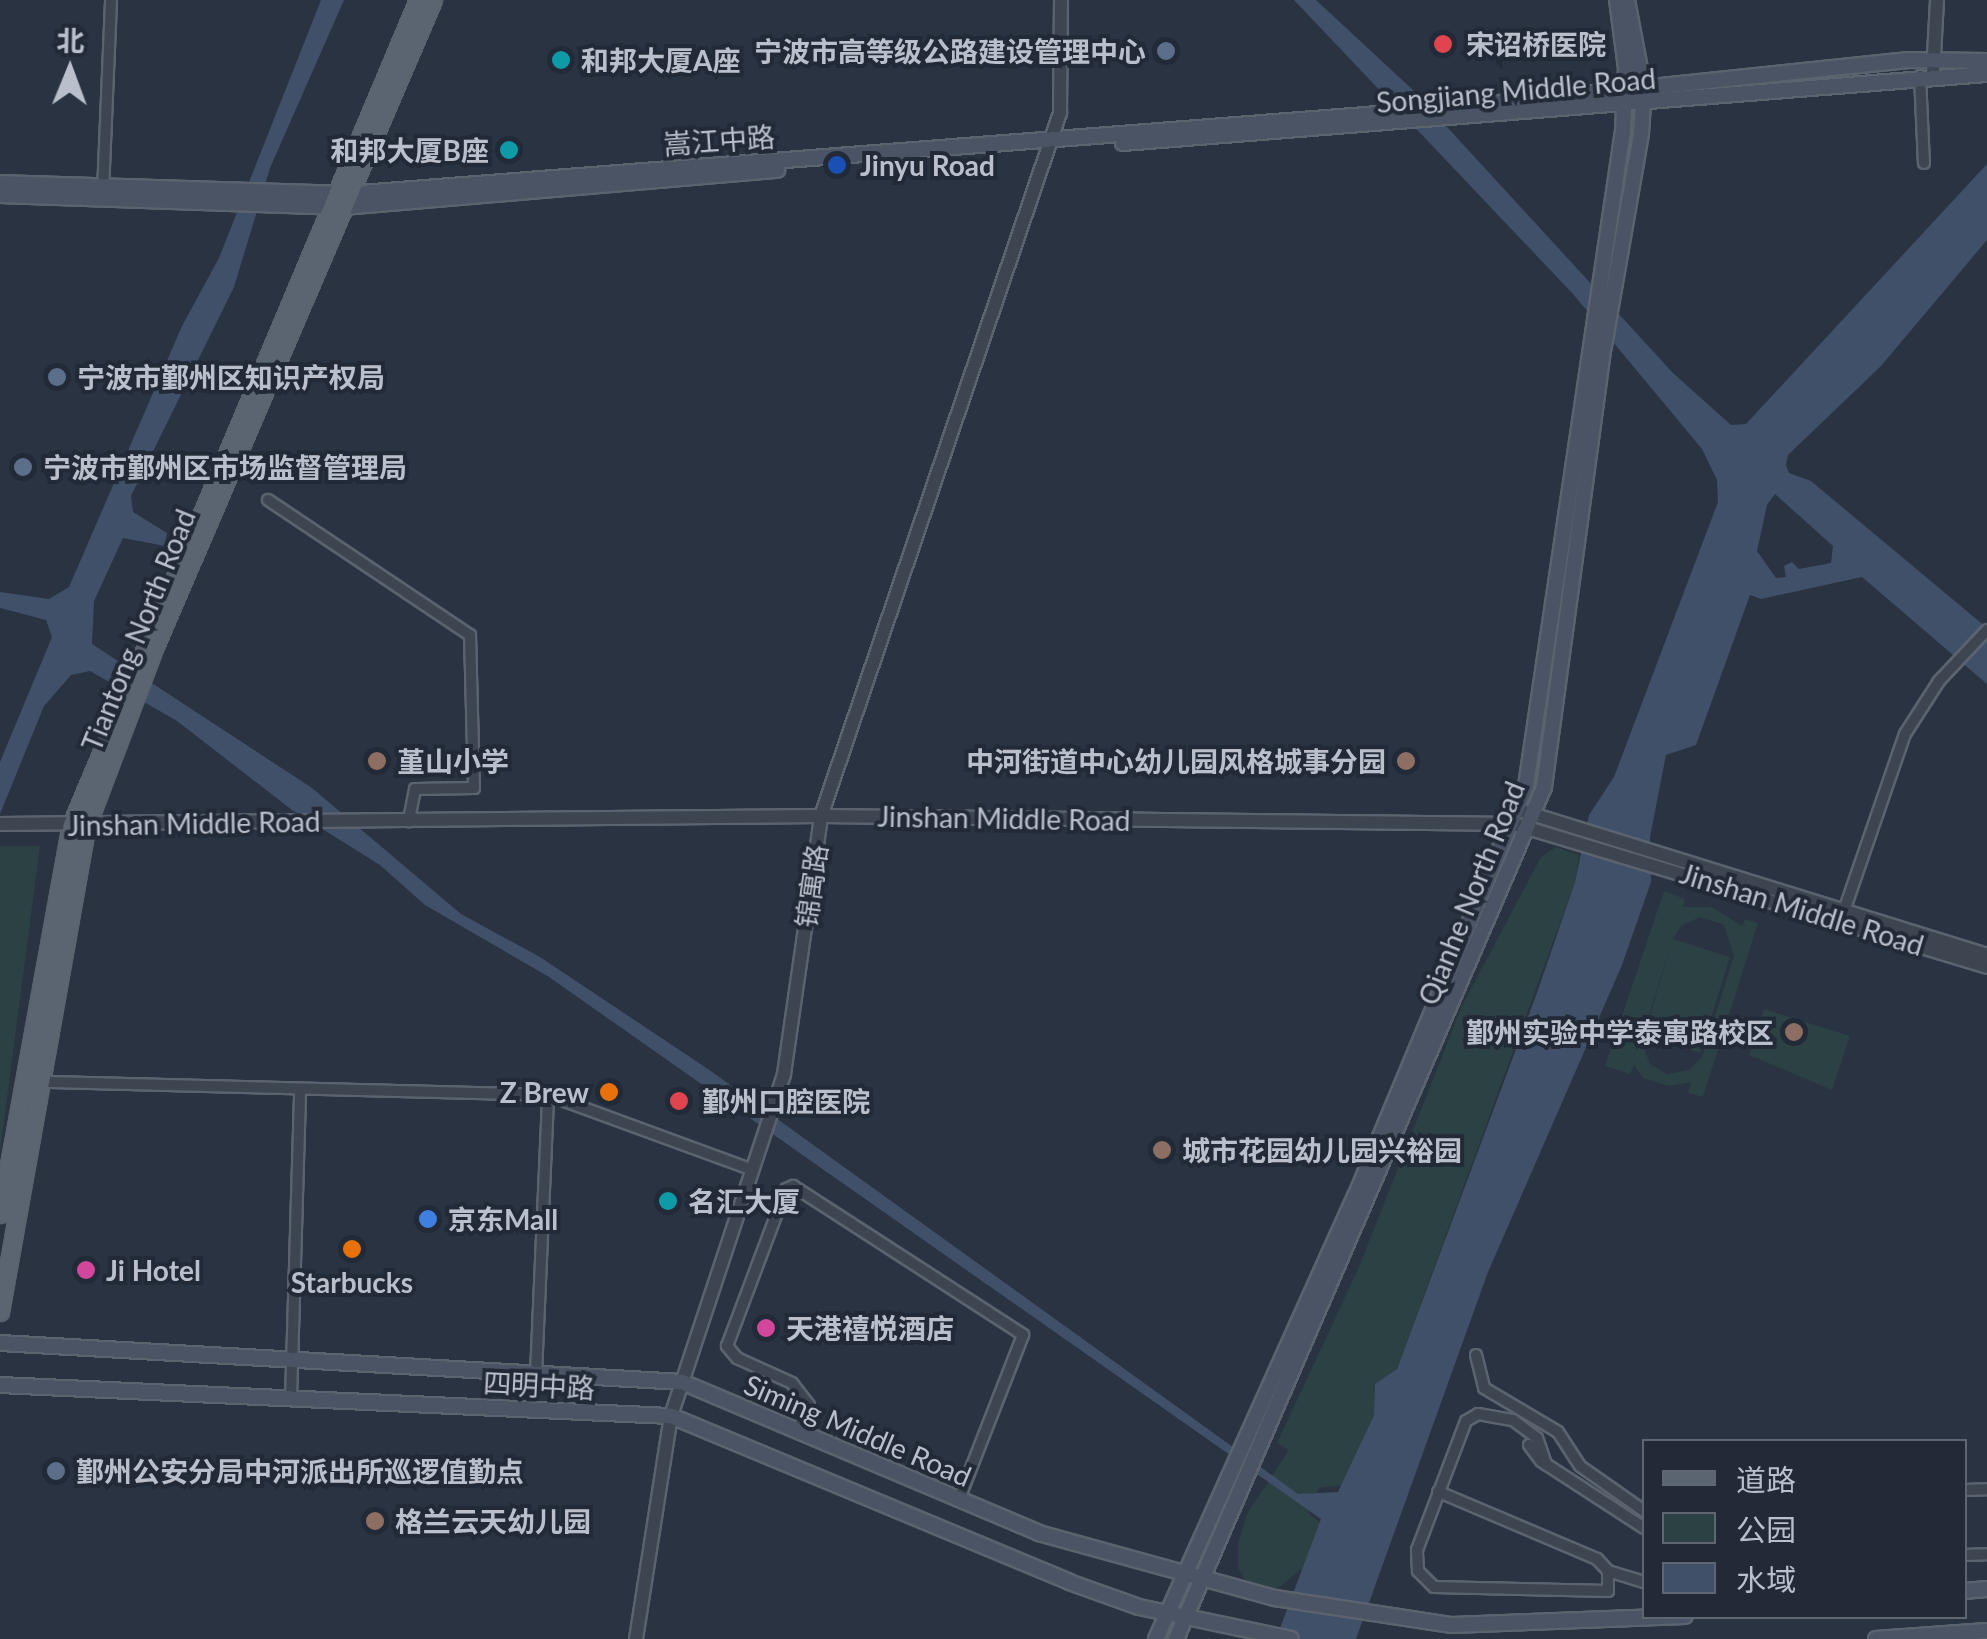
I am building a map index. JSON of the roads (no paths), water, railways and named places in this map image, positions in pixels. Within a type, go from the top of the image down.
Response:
[{"type":"main road","points":[[126,704],[138,657],[338,200],[418,0]]},
{"type":"main road","name":"Tiantong North Road","points":[[0,1312],[46,1082],[79,825],[338,200],[433,0]]},
{"type":"main road","name":"Qianhe North Road","points":[[1176,1639],[1524,820],[1599,342],[1625,99],[1616,0]]},
{"type":"main road","name":"Qianhe North Road","points":[[1599,342],[1618,269],[1643,97],[1627,0]]},
{"type":"main road","name":"Songjiang Middle Road","points":[[1445,115],[1928,70],[1987,61]]},
{"type":"main road","name":"Songjiang Middle Road","points":[[1928,70],[1987,74]]},
{"type":"main road","name":"嵩江中路","points":[[0,183],[277,205],[1445,115]]},
{"type":"main road","name":"嵩江中路","points":[[0,195],[103,192],[338,200]]},
{"type":"main road","name":"Qianhe North Road","points":[[1156,1639],[1524,820]]},
{"type":"main road","points":[[0,1214],[79,825]]},
{"type":"main road","name":"Siming Middle Road","points":[[0,1343],[682,1382],[1039,1533],[1183,1576],[1368,1615],[1452,1625],[1573,1625],[1642,1619]]},
{"type":"main road","name":"四明中路","points":[[0,1385],[671,1416]]},
{"type":"main road","name":"Siming Middle Road","points":[[671,1416],[1069,1582],[1168,1612],[1291,1639]]},
{"type":"main road","points":[[1876,1639],[1987,1631]]},
{"type":"street","points":[[103,192],[112,0]]},
{"type":"street","name":"锦寓路","points":[[636,1639],[671,1416],[784,1074],[820,816],[1051,144],[1060,113],[1061,0]]},
{"type":"street","points":[[1924,163],[1928,70],[1937,0]]},
{"type":"street","points":[[268,500],[470,635],[474,788],[415,789],[409,821]]},
{"type":"street","points":[[1844,911],[1905,734],[1954,663],[1987,630]]},
{"type":"street","name":"Jinshan Middle Road","points":[[0,824],[820,816],[1524,820],[1987,955]]},
{"type":"street","name":"Jinshan Middle Road","points":[[1660,859],[1987,968]]},
{"type":"street","points":[[46,1082],[548,1095],[750,1170]]},
{"type":"street","points":[[291,1399],[300,1089]]},
{"type":"street","points":[[536,1374],[548,1095]]},
{"type":"street","points":[[798,1431],[809,1405],[792,1384],[737,1358],[728,1346],[778,1207],[794,1186],[1023,1335],[959,1499]]},
{"type":"street","points":[[1476,1355],[1484,1388],[1558,1432],[1580,1466],[1642,1509]]},
{"type":"street","points":[[1546,1464],[1536,1438],[1514,1420],[1478,1414],[1466,1421],[1417,1550],[1418,1571],[1434,1588],[1573,1594],[1608,1591],[1608,1571]]},
{"type":"street","points":[[1529,1445],[1546,1464],[1642,1527]]},
{"type":"street","points":[[1439,1492],[1597,1559],[1608,1571],[1642,1581]]},
{"type":"street","points":[[1573,1594],[1573,1625]]},
{"type":"water","points":[[321,0],[344,0],[270,168],[234,287],[131,496],[133,512],[167,533],[165,546],[123,538],[94,601],[92,644],[312,788],[461,914],[540,957],[708,1069],[1298,1494],[1338,1492],[1374,1415],[1375,1384],[1397,1369],[1538,990],[1575,882],[1589,815],[1614,777],[1718,502],[1717,480],[1702,449],[1573,294],[1294,0],[1316,0],[1414,91],[1673,373],[1731,425],[1746,424],[1987,164],[1987,240],[1881,366],[1788,455],[1786,465],[1789,473],[1811,481],[1987,628],[1987,684],[1862,577],[1761,599],[1750,595],[1696,745],[1666,755],[1650,837],[1651,882],[1622,965],[1488,1272],[1356,1639],[1276,1639],[1321,1519],[549,977],[425,905],[380,865],[292,810],[177,721],[90,671],[71,675],[44,706],[0,814],[0,762],[52,637],[46,620],[0,608],[0,592],[49,599],[69,587],[182,326],[219,258]],"holes":[[[1775,494],[1833,546],[1831,563],[1799,569],[1792,562],[1784,566],[1786,577],[1776,578],[1757,551],[1767,505]]]},
{"type":"place","name":"宋诏桥医院","points":[[1443,44]]},
{"type":"place","name":"宁波市高等级公路建设管理中心","points":[[1166,51]]},
{"type":"place","name":"和邦大厦A座","points":[[561,60]]},
{"type":"place","name":"和邦大厦B座","points":[[509,150]]},
{"type":"place","name":"Jinyu Road","points":[[837,165]]},
{"type":"place","name":"宁波市鄞州区知识产权局","points":[[57,377]]},
{"type":"place","name":"宁波市鄞州区市场监督管理局","points":[[23,467]]},
{"type":"place","name":"堇山小学","points":[[377,761]]},
{"type":"place","name":"中河街道中心幼儿园风格城事分园","points":[[1406,761]]},
{"type":"place","name":"鄞州实验中学泰寓路校区","points":[[1794,1032]]},
{"type":"place","name":"Z Brew","points":[[609,1092]]},
{"type":"place","name":"鄞州口腔医院","points":[[679,1101]]},
{"type":"place","name":"城市花园幼儿园兴裕园","points":[[1162,1150]]},
{"type":"place","name":"名汇大厦","points":[[668,1201]]},
{"type":"place","name":"京东Mall","points":[[428,1219]]},
{"type":"place","name":"Starbucks","points":[[352,1249]]},
{"type":"place","name":"Ji Hotel","points":[[86,1270]]},
{"type":"place","name":"天港禧悦酒店","points":[[766,1328]]},
{"type":"place","name":"鄞州公安分局中河派出所巡逻值勤点","points":[[56,1471]]},
{"type":"place","name":"格兰云天幼儿园","points":[[375,1521]]}]
